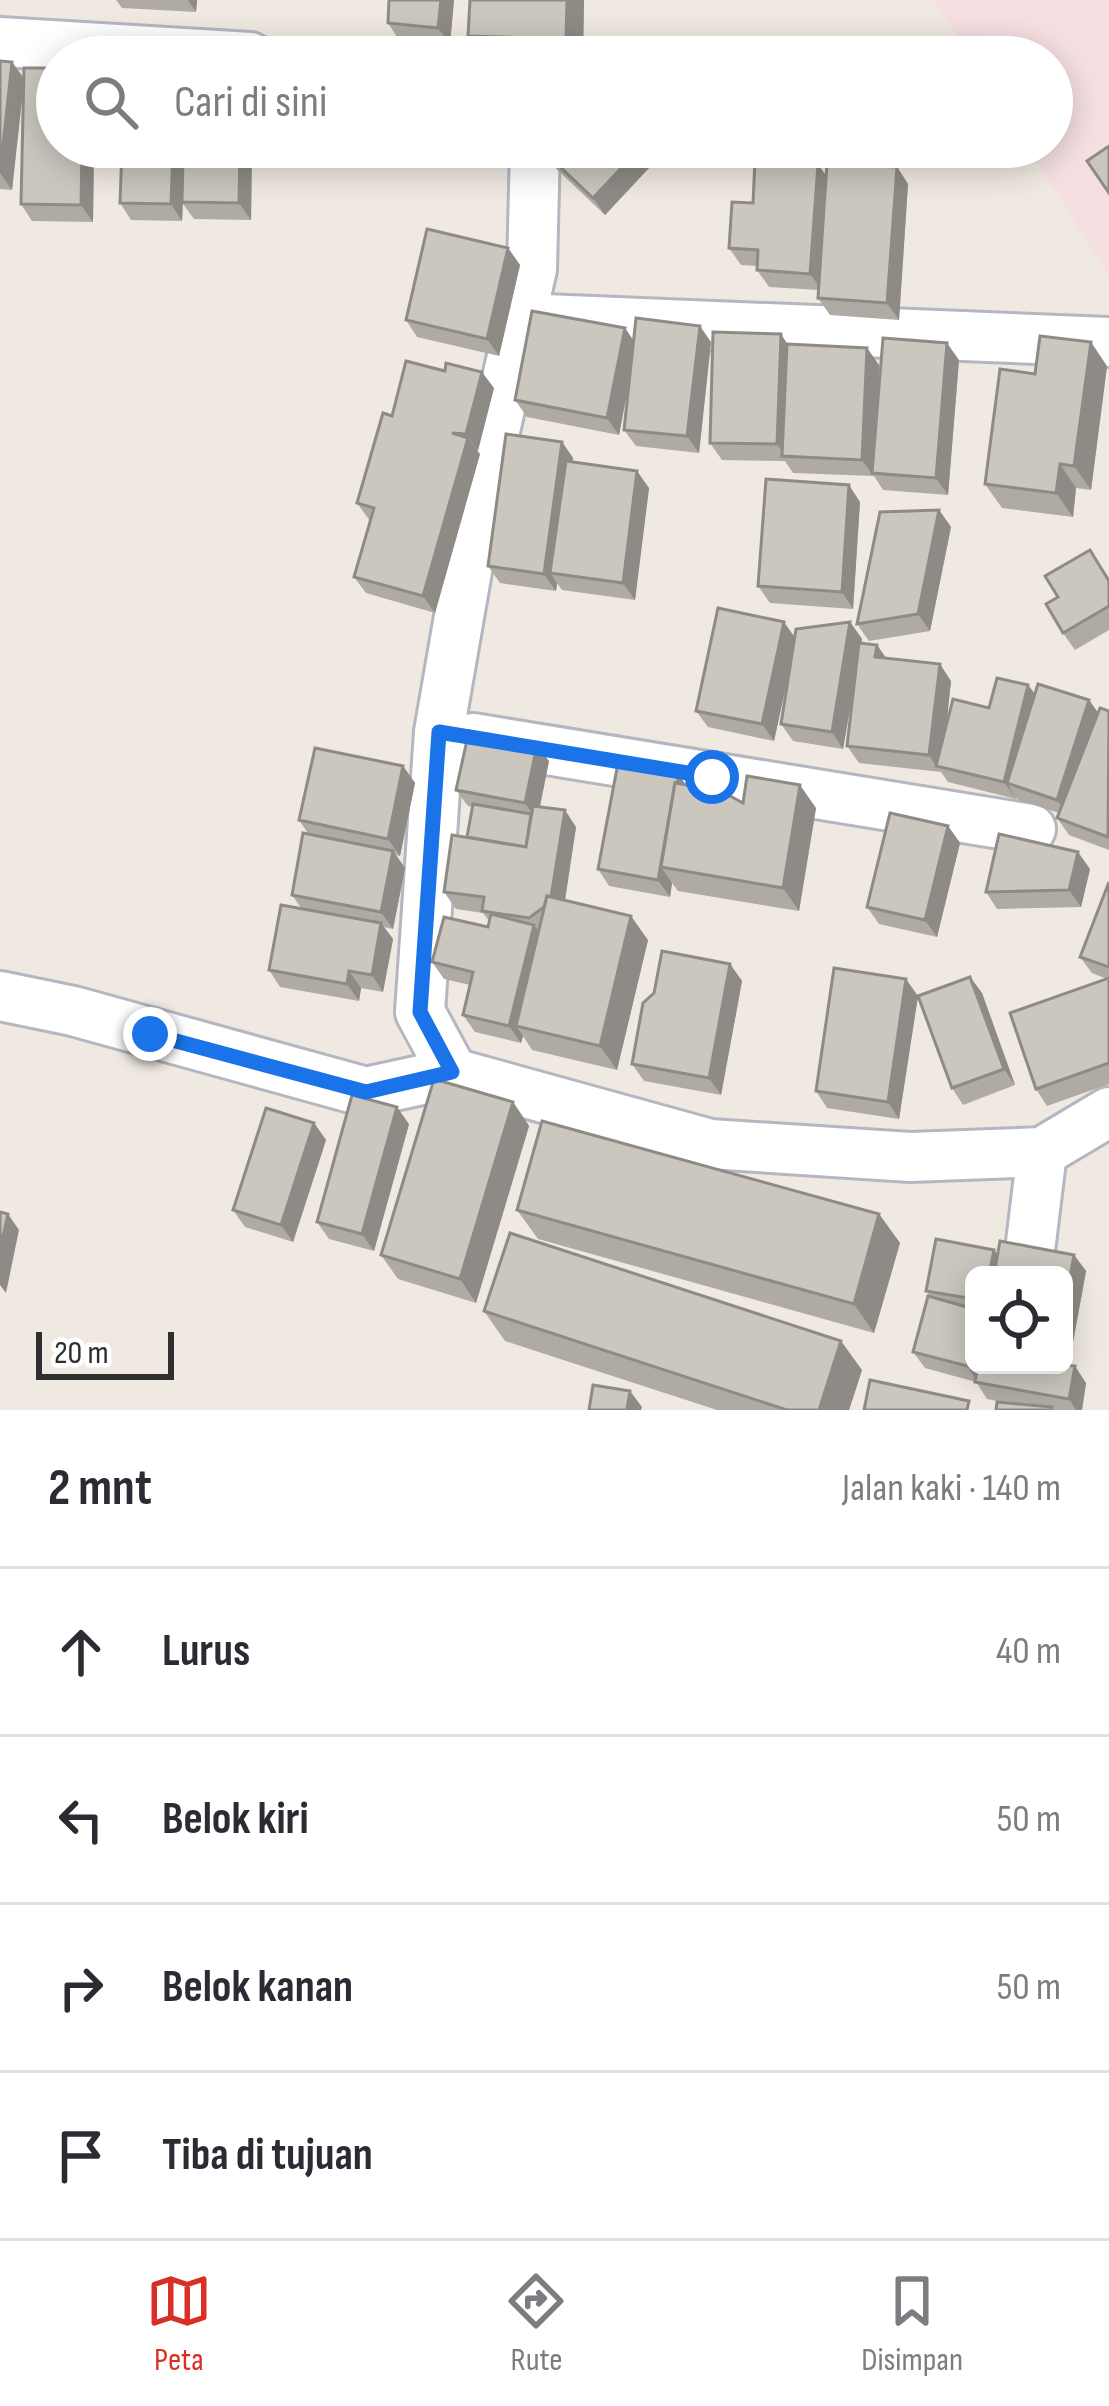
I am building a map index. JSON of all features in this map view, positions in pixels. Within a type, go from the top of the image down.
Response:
[{"type":"street","points":[[0,42],[36,44]]},
{"type":"street","points":[[452,1072],[420,1012],[439,732],[479,496],[532,269],[534,168]]},
{"type":"street","points":[[520,318],[1109,342]]},
{"type":"street","points":[[439,732],[1031,829]]},
{"type":"street","points":[[0,996],[74,1011],[366,1092],[452,1072],[710,1144],[910,1157],[1042,1152],[1109,1112]]},
{"type":"street","points":[[1028,1266],[1042,1152]]},
{"type":"shaded area","points":[[934,0],[1109,0],[1109,276],[1040,168],[1073,168],[1073,36],[957,36]]},
{"type":"building","points":[[389,0],[441,0],[438,28],[388,23]]},
{"type":"building","points":[[470,0],[567,0],[566,36],[468,36]]},
{"type":"building","points":[[0,61],[12,62],[0,173]]},
{"type":"building","points":[[24,68],[36,68],[36,168],[82,168],[81,205],[21,204]]},
{"type":"building","points":[[1109,146],[1109,193],[1087,161]]},
{"type":"building","points":[[121,168],[172,168],[171,204],[120,203]]},
{"type":"building","points":[[183,168],[240,168],[239,203],[182,202]]},
{"type":"building","points":[[561,168],[621,168],[593,198]]},
{"type":"building","points":[[755,168],[818,168],[810,274],[757,270],[758,250],[729,248],[732,202],[753,203]]},
{"type":"building","points":[[827,168],[897,168],[887,303],[818,298]]},
{"type":"building","points":[[427,229],[508,248],[487,339],[406,320]]},
{"type":"building","points":[[532,311],[625,328],[607,418],[515,400]]},
{"type":"building","points":[[636,318],[700,326],[687,436],[624,430]]},
{"type":"building","points":[[713,332],[781,334],[777,444],[710,443]]},
{"type":"building","points":[[1040,336],[1091,342],[1074,466],[1060,464],[1056,493],[985,484],[1000,369],[1035,374]]},
{"type":"building","points":[[883,338],[947,343],[936,478],[872,473]]},
{"type":"building","points":[[787,344],[867,348],[862,460],[782,456]]},
{"type":"building","points":[[406,361],[445,371],[446,363],[482,372],[466,434],[452,433],[468,438],[423,596],[354,577],[374,508],[357,503],[383,413],[392,416]]},
{"type":"building","points":[[506,434],[562,442],[544,574],[488,566]]},
{"type":"building","points":[[566,461],[637,471],[623,583],[550,573]]},
{"type":"building","points":[[766,479],[849,485],[842,592],[758,586]]},
{"type":"building","points":[[939,510],[918,614],[857,624],[880,512]]},
{"type":"building","points":[[1090,550],[1109,581],[1109,606],[1063,633],[1046,604],[1058,597],[1045,576]]},
{"type":"building","points":[[718,608],[784,622],[762,724],[696,711]]},
{"type":"building","points":[[850,622],[832,732],[781,724],[796,629]]},
{"type":"building","points":[[859,643],[877,645],[875,657],[940,664],[929,755],[847,746]]},
{"type":"building","points":[[997,678],[1028,685],[1004,782],[936,766],[953,699],[989,708]]},
{"type":"building","points":[[1038,684],[1089,700],[1057,800],[1007,783]]},
{"type":"building","points":[[1100,708],[1109,711],[1108,837],[1057,818]]},
{"type":"building","points":[[469,731],[537,745],[525,803],[456,790]]},
{"type":"building","points":[[315,748],[403,766],[388,839],[299,820]]},
{"type":"building","points":[[618,763],[679,775],[658,880],[598,869]]},
{"type":"building","points":[[747,776],[800,785],[783,888],[661,867],[675,783],[721,791],[743,803]]},
{"type":"building","points":[[473,804],[531,814],[526,847],[467,837]]},
{"type":"building","points":[[533,806],[565,810],[551,897],[547,896],[544,907],[529,918],[482,911],[484,897],[444,892],[452,835],[526,847]]},
{"type":"building","points":[[890,813],[948,826],[925,920],[867,907]]},
{"type":"building","points":[[303,833],[393,851],[381,912],[292,895]]},
{"type":"building","points":[[999,834],[1078,852],[1069,890],[986,892]]},
{"type":"building","points":[[1109,882],[1109,967],[1080,957]]},
{"type":"building","points":[[547,896],[631,916],[600,1046],[516,1026]]},
{"type":"building","points":[[281,905],[381,923],[372,975],[349,971],[347,984],[269,970]]},
{"type":"building","points":[[491,914],[534,925],[509,1026],[463,1015],[473,972],[432,962],[444,917],[488,927]]},
{"type":"building","points":[[662,951],[730,964],[709,1078],[632,1064],[643,1003],[654,993]]},
{"type":"building","points":[[834,968],[906,979],[888,1102],[816,1091]]},
{"type":"building","points":[[970,977],[1004,1069],[952,1088],[918,996]]},
{"type":"building","points":[[1109,978],[1109,1063],[1036,1089],[1010,1013]]},
{"type":"building","points":[[434,1079],[513,1102],[460,1279],[381,1255]]},
{"type":"building","points":[[352,1095],[397,1107],[362,1234],[317,1222]]},
{"type":"building","points":[[266,1108],[314,1123],[281,1225],[233,1210]]},
{"type":"building","points":[[542,1121],[879,1214],[854,1304],[517,1210]]},
{"type":"building","points":[[0,1212],[8,1214],[0,1250]]},
{"type":"building","points":[[510,1233],[841,1341],[819,1410],[787,1410],[484,1311]]},
{"type":"building","points":[[936,1239],[994,1250],[991,1266],[965,1266],[965,1298],[926,1291]]},
{"type":"building","points":[[1000,1241],[1074,1255],[1072,1266],[996,1266]]},
{"type":"building","points":[[928,1296],[965,1306],[965,1365],[913,1352]]},
{"type":"building","points":[[1075,1366],[1069,1399],[975,1382],[976,1374],[1073,1374]]},
{"type":"building","points":[[870,1380],[969,1401],[967,1410],[864,1410]]},
{"type":"building","points":[[593,1385],[630,1391],[627,1409],[632,1410],[589,1410]]},
{"type":"building","points":[[997,1402],[1052,1407],[996,1410]]},
{"type":"route","points":[[150,1034],[366,1092],[452,1072],[420,1012],[439,732],[712,777]]}]
